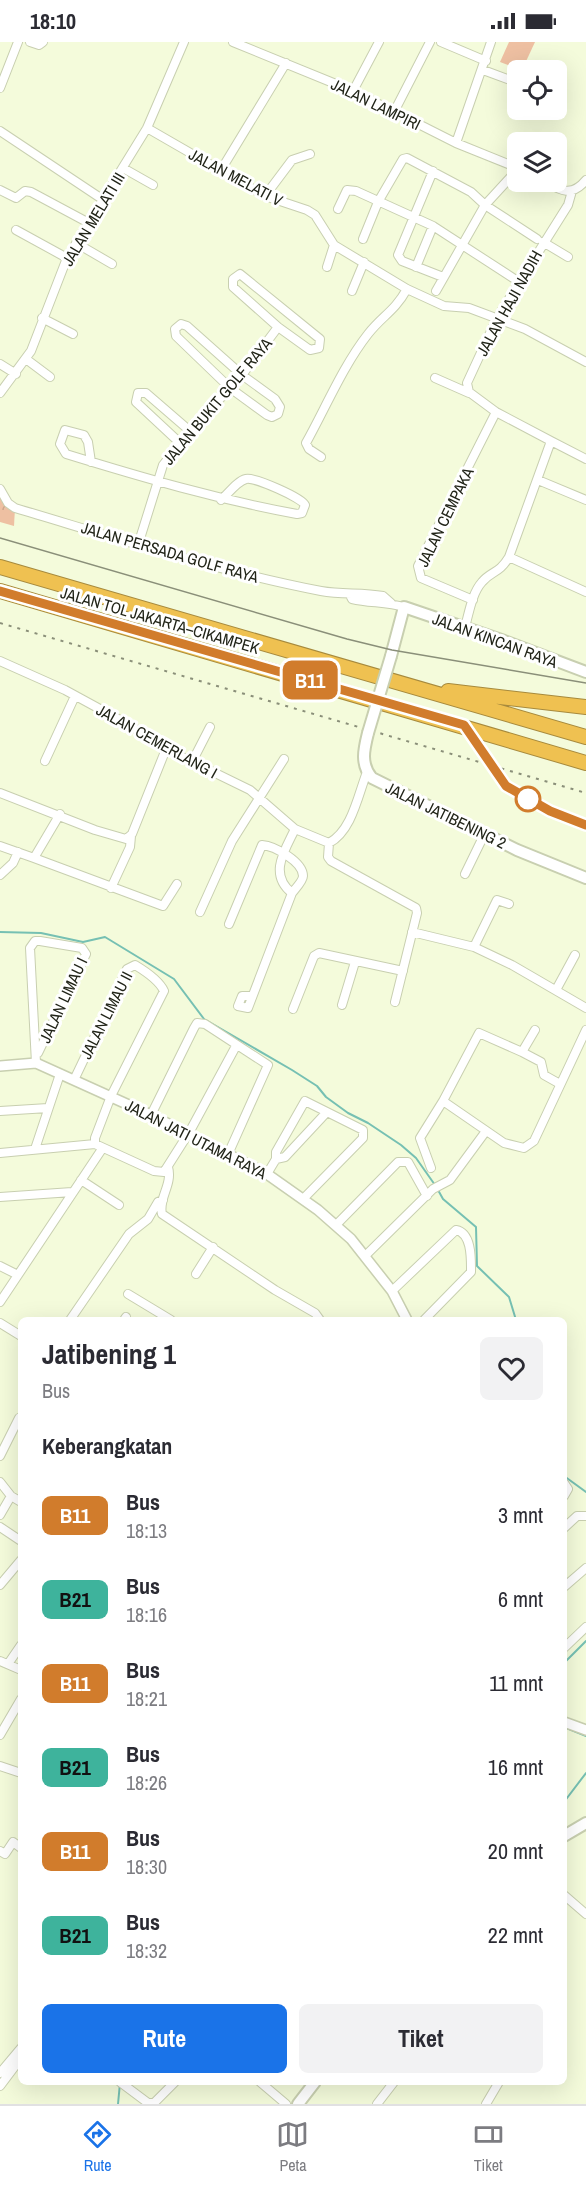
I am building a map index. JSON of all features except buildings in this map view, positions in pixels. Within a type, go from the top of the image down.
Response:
[{"type":"highway","name":"JALAN TOL JAKARTA–CIKAMPEK","points":[[0,567],[586,737]]},
{"type":"highway","name":"JALAN TOL JAKARTA–CIKAMPEK","points":[[0,591],[377,699],[584,763]]},
{"type":"highway","points":[[409,687],[583,707]]},
{"type":"main road","name":"JALAN KINCAN RAYA","points":[[402,613],[465,627],[586,672]]},
{"type":"main road","name":"JALAN JATIBENING 2","points":[[402,613],[368,733],[363,756],[367,772],[386,787],[586,878]]},
{"type":"main road","points":[[567,1834],[586,1823]]},
{"type":"main road","points":[[298,2104],[313,2085]]},
{"type":"street","points":[[0,88],[18,42]]},
{"type":"street","points":[[30,42],[39,45],[43,42]]},
{"type":"street","name":"JALAN MELATI III","points":[[0,393],[26,359],[67,258],[87,222],[147,128],[184,42]]},
{"type":"street","name":"JALAN LAMPIRI","points":[[233,42],[252,46],[286,63],[353,90],[456,143],[507,164]]},
{"type":"street","points":[[353,90],[379,42]]},
{"type":"street","points":[[394,112],[430,42]]},
{"type":"street","points":[[441,42],[486,61]]},
{"type":"street","points":[[456,143],[491,42]]},
{"type":"street","points":[[221,170],[286,63]]},
{"type":"street","points":[[483,70],[507,79]]},
{"type":"street","name":"JALAN MELATI V","points":[[147,128],[265,196],[315,215],[334,244],[407,289],[444,306],[469,308],[525,329],[586,362]]},
{"type":"street","points":[[0,131],[102,198]]},
{"type":"street","points":[[265,196],[292,160],[310,154]]},
{"type":"street","points":[[363,238],[378,202],[403,159],[407,158],[471,192],[485,205],[568,257]]},
{"type":"street","points":[[123,168],[153,185]]},
{"type":"street","points":[[433,171],[412,216],[398,255],[402,261],[443,277]]},
{"type":"street","points":[[567,191],[572,191],[586,180]]},
{"type":"street","points":[[436,291],[485,205],[507,181]]},
{"type":"street","points":[[0,190],[16,198],[25,191],[31,192],[87,222]]},
{"type":"street","points":[[338,209],[347,190],[350,190],[433,226],[513,278]]},
{"type":"street","name":"JALAN HAJI NADIH","points":[[471,393],[467,388],[469,377],[496,318],[540,240],[568,205],[572,191]]},
{"type":"street","points":[[416,267],[433,226]]},
{"type":"street","points":[[16,230],[67,258]]},
{"type":"street","points":[[76,243],[112,264]]},
{"type":"street","points":[[327,267],[334,244]]},
{"type":"street","points":[[352,291],[364,262]]},
{"type":"street","points":[[240,274],[246,276],[320,339],[321,345],[316,350],[309,350],[278,327],[233,287],[235,276],[240,274]]},
{"type":"street","points":[[321,457],[309,449],[306,443],[354,354],[368,333],[397,307],[407,289]]},
{"type":"street","points":[[42,318],[73,334]]},
{"type":"street","points":[[181,324],[187,326],[242,375],[275,399],[280,407],[278,414],[272,417],[267,415],[230,388],[176,336],[176,329],[181,324]]},
{"type":"street","name":"JALAN BUKIT GOLF RAYA","points":[[138,545],[163,465],[190,431],[242,375],[278,327]]},
{"type":"street","points":[[26,359],[50,377]]},
{"type":"street","points":[[0,364],[16,374]]},
{"type":"street","points":[[435,378],[471,393],[496,412],[586,459]]},
{"type":"street","points":[[180,443],[136,402],[138,393],[146,393],[190,431]]},
{"type":"street","name":"JALAN CEMPAKA","points":[[473,600],[422,578],[418,566],[496,412]]},
{"type":"street","points":[[91,462],[88,442],[84,435],[65,430],[60,444],[63,452],[91,462],[221,500],[297,514],[302,513],[306,505],[300,499],[251,479],[239,482],[221,500]]},
{"type":"street","points":[[465,627],[473,600],[483,579],[502,570],[509,557],[551,441]]},
{"type":"street","points":[[538,480],[586,500]]},
{"type":"street","name":"JALAN PERSADA GOLF RAYA","points":[[0,489],[8,503],[15,508],[226,570],[350,595],[355,592],[383,596],[402,613]]},
{"type":"street","points":[[509,557],[586,592]]},
{"type":"street","name":"JALAN CEMERLANG I","points":[[0,661],[75,696],[131,726],[166,749],[259,797],[295,829],[328,843]]},
{"type":"street","points":[[45,761],[75,696]]},
{"type":"street","points":[[192,762],[210,727]]},
{"type":"street","points":[[111,888],[130,847],[131,836],[166,749]]},
{"type":"street","points":[[200,912],[232,841],[284,759]]},
{"type":"street","points":[[367,772],[348,822],[340,834],[328,843],[328,857],[331,861],[412,904],[417,913],[395,1002]]},
{"type":"street","points":[[0,792],[113,837],[126,839],[131,836]]},
{"type":"street","points":[[34,858],[60,814]]},
{"type":"street","points":[[292,893],[280,875],[279,864],[295,829]]},
{"type":"street","points":[[465,874],[485,833]]},
{"type":"street","points":[[229,924],[260,846],[265,844],[285,851],[303,875],[292,893],[252,996]]},
{"type":"street","points":[[0,846],[163,906],[177,884]]},
{"type":"street","points":[[0,875],[13,862],[18,852]]},
{"type":"street","points":[[474,947],[497,900],[508,904]]},
{"type":"street","points":[[412,932],[474,947],[586,1008]]},
{"type":"street","name":"JALAN LIMAU I","points":[[35,941],[40,941],[82,948],[86,954],[38,1053],[30,948],[35,941]]},
{"type":"street","points":[[293,1009],[314,956],[318,953],[403,971]]},
{"type":"street","points":[[556,990],[575,955]]},
{"type":"street","points":[[342,1005],[355,962]]},
{"type":"street","name":"JALAN LIMAU II","points":[[74,1080],[127,969],[135,965],[158,982],[164,992],[111,1096]]},
{"type":"street","points":[[151,1114],[197,1023],[205,1024],[268,1065],[229,1152]]},
{"type":"street","points":[[522,1052],[535,1030]]},
{"type":"street","points":[[443,1101],[504,1143],[528,1148],[534,1141],[586,1030]]},
{"type":"street","points":[[431,1168],[420,1138],[425,1125],[443,1101],[479,1033],[541,1062],[544,1075],[560,1084]]},
{"type":"street","points":[[0,1153],[35,1149],[99,1147],[111,1150],[158,1172],[168,1167],[236,1046]]},
{"type":"street","points":[[36,1063],[38,1053]]},
{"type":"street","name":"JALAN JATI UTAMA RAYA","points":[[0,1066],[36,1063],[151,1114],[187,1135],[229,1152],[267,1174],[336,1226],[365,1256],[392,1291],[405,1317]]},
{"type":"street","points":[[35,1149],[60,1074]]},
{"type":"street","points":[[99,1147],[95,1138],[111,1096]]},
{"type":"street","points":[[267,1174],[276,1159],[276,1152],[305,1101],[363,1130],[363,1138],[303,1199]]},
{"type":"street","points":[[0,1112],[48,1108]]},
{"type":"street","points":[[276,1159],[285,1157],[327,1113]]},
{"type":"street","points":[[365,1256],[433,1189],[450,1180],[486,1131]]},
{"type":"street","points":[[0,1302],[81,1180],[99,1147]]},
{"type":"street","points":[[336,1226],[398,1162],[408,1162],[427,1196]]},
{"type":"street","points":[[168,1167],[170,1180],[162,1214],[318,1317]]},
{"type":"street","points":[[81,1180],[119,1205]]},
{"type":"street","points":[[0,1197],[72,1192]]},
{"type":"street","points":[[72,1317],[129,1234],[146,1222],[158,1202],[164,1200]]},
{"type":"street","points":[[392,1291],[458,1230],[468,1241],[471,1269],[469,1276],[427,1317]]},
{"type":"street","points":[[196,1274],[213,1247]]},
{"type":"street","points":[[0,1266],[18,1275]]},
{"type":"street","points":[[128,1294],[166,1317]]},
{"type":"street","points":[[0,1323],[18,1334]]},
{"type":"street","points":[[0,1456],[18,1420]]},
{"type":"street","points":[[0,1482],[11,1496],[18,1500]]},
{"type":"street","points":[[0,1515],[11,1496]]},
{"type":"street","points":[[567,1525],[577,1516],[586,1516]]},
{"type":"street","points":[[0,1527],[18,1539]]},
{"type":"street","points":[[0,1585],[18,1564]]},
{"type":"street","points":[[567,1584],[586,1568]]},
{"type":"street","points":[[567,1645],[586,1627]]},
{"type":"street","points":[[18,1648],[4,1663],[18,1669]]},
{"type":"street","points":[[0,1735],[18,1704]]},
{"type":"street","points":[[567,1723],[586,1730]]},
{"type":"street","points":[[0,1766],[18,1772]]},
{"type":"street","points":[[0,1851],[5,1854],[13,1842],[18,1846]]},
{"type":"street","points":[[567,1901],[586,1914]]},
{"type":"street","points":[[0,2073],[18,2052]]},
{"type":"street","points":[[0,2086],[18,2062]]},
{"type":"street","points":[[123,2085],[148,2103],[154,2103],[172,2085]]},
{"type":"street","points":[[264,2085],[286,2104]]},
{"type":"street","points":[[377,2104],[392,2085]]},
{"type":"street","points":[[486,2104],[497,2085]]},
{"type":"green space","points":[[509,42],[535,42],[527,60],[507,60],[507,65],[500,62]]},
{"type":"green space","points":[[0,489],[15,508],[14,526],[0,522]]},
{"type":"waterway","points":[[0,932],[41,933],[83,942],[105,937],[174,979],[204,1019],[292,1070],[317,1086],[326,1097],[348,1113],[401,1145],[416,1158],[435,1185]]},
{"type":"waterway","points":[[438,1190],[443,1199],[476,1227],[477,1266],[509,1297],[515,1317]]},
{"type":"waterway","points":[[567,1478],[586,1492]]},
{"type":"waterway","points":[[567,1660],[586,1641]]},
{"type":"waterway","points":[[567,1728],[586,1736]]},
{"type":"waterway","points":[[567,1798],[586,1773]]},
{"type":"waterway","points":[[118,2104],[120,2085]]},
{"type":"tram line","points":[[0,538],[347,639],[392,650],[586,683]]},
{"type":"railway","points":[[0,623],[586,793]]},
{"type":"bus line","name":"B11","points":[[0,591],[464,725],[506,786],[550,811],[586,825]]}]
